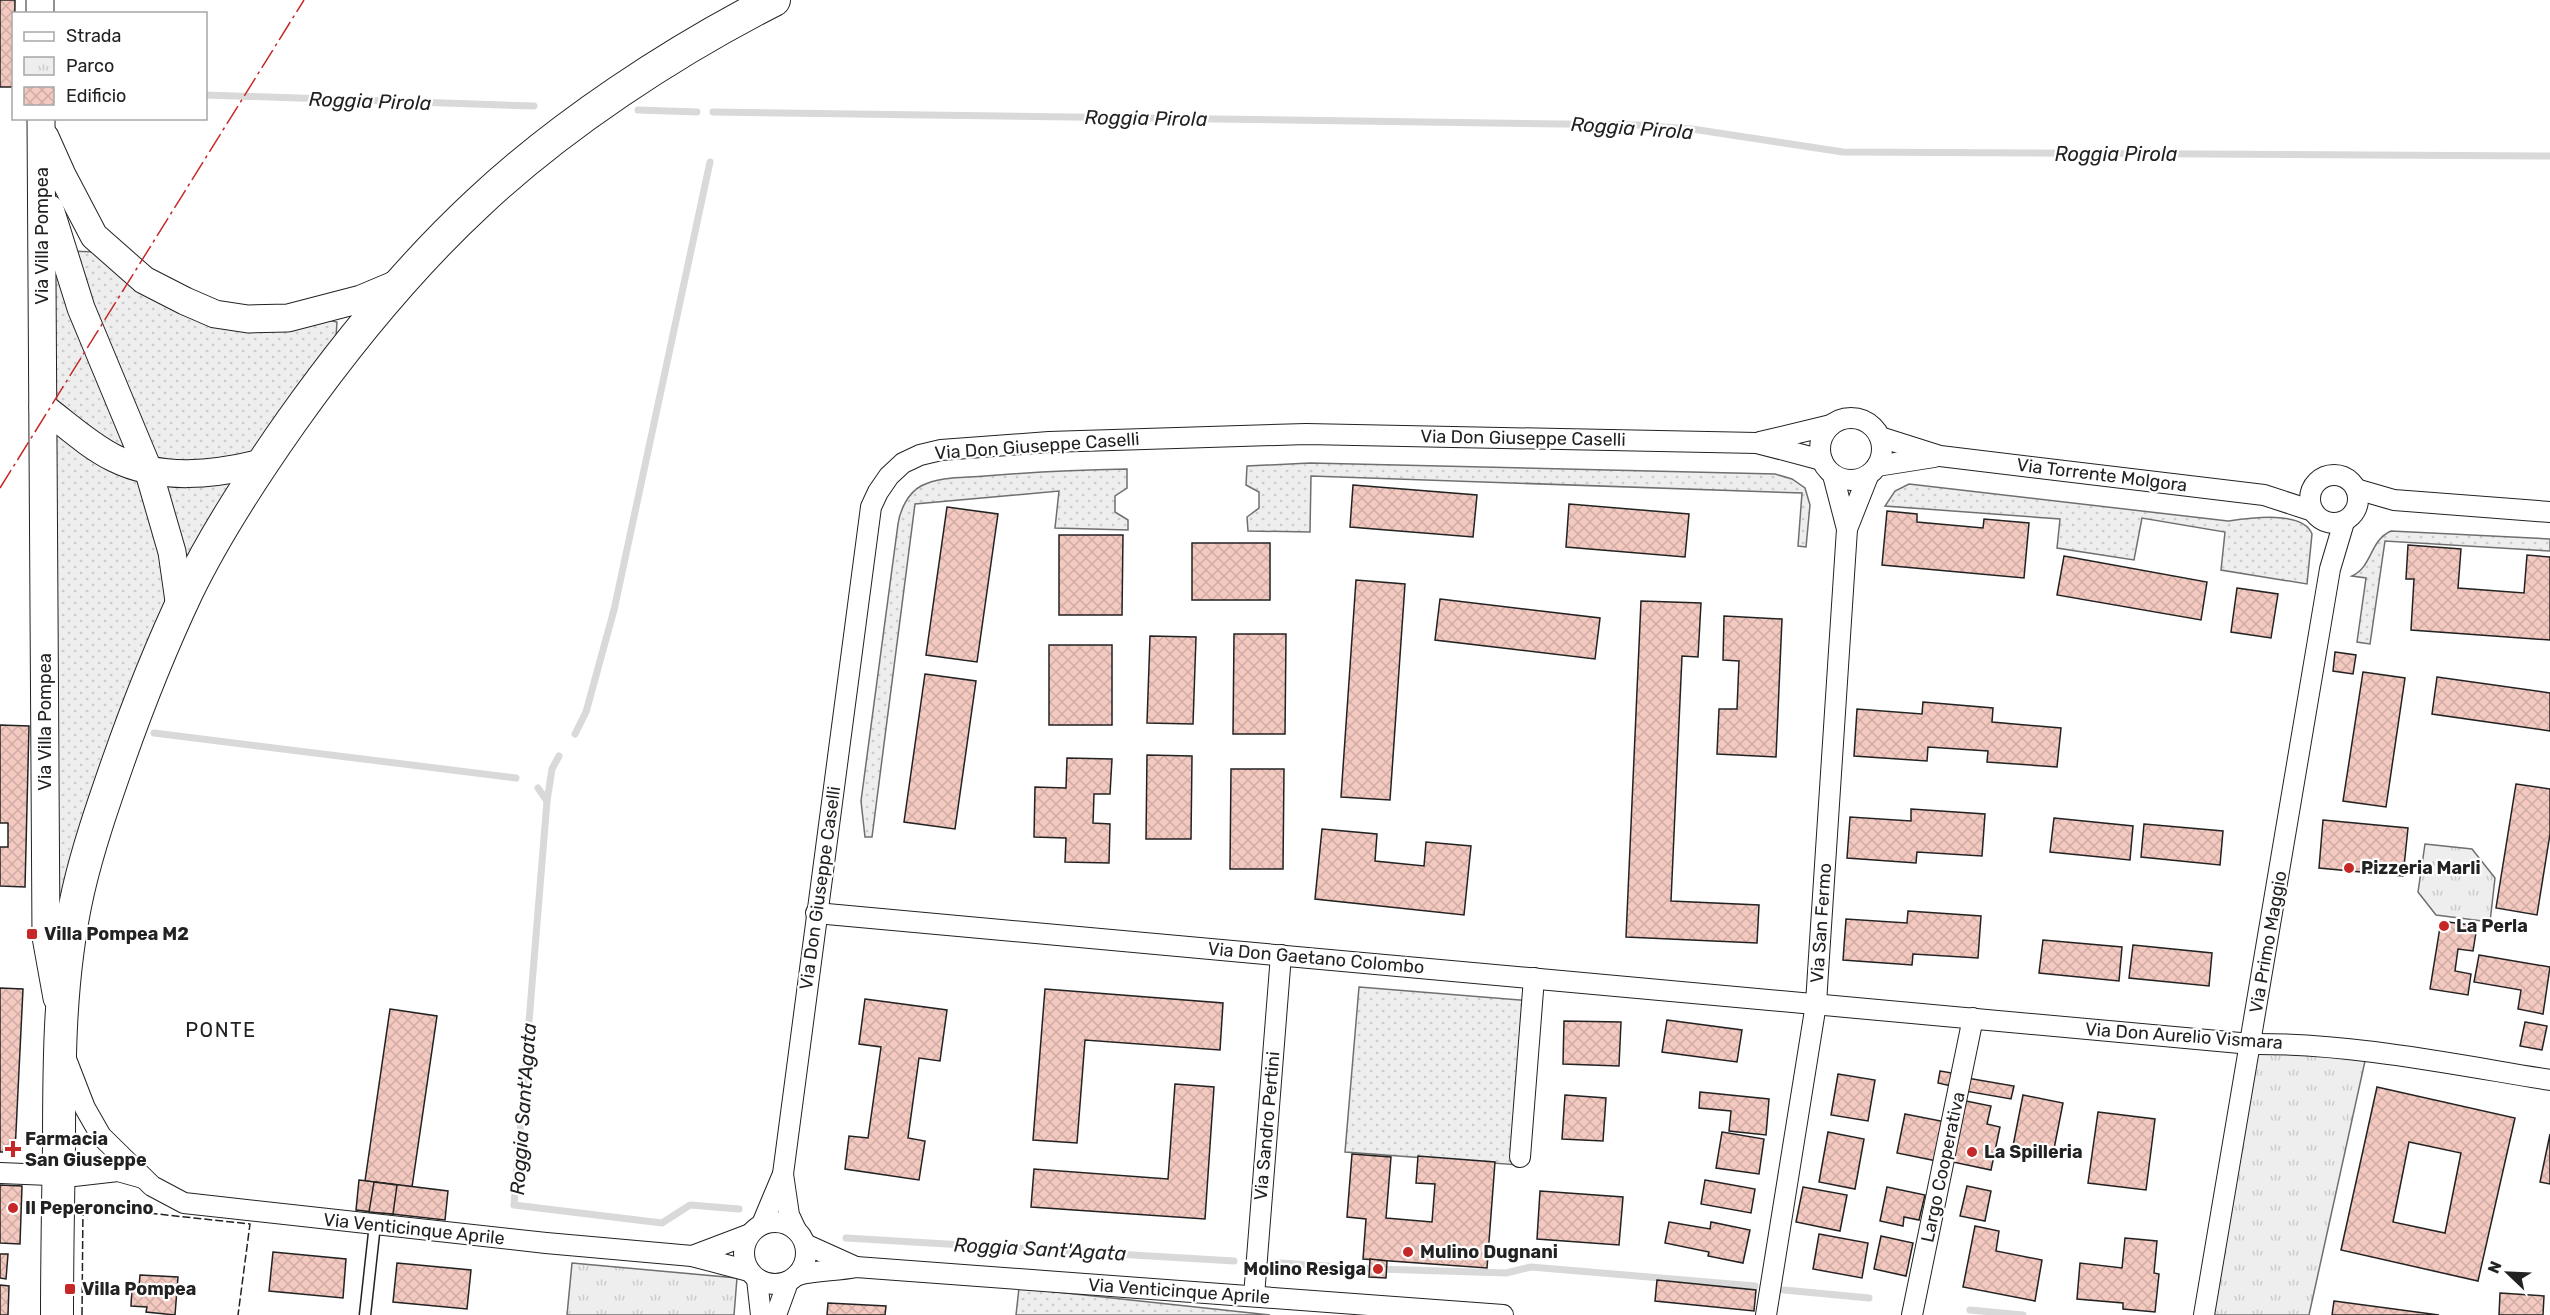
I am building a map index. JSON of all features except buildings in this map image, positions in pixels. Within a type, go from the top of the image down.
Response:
[{"type":"main road","points":[[60,1033],[71,932],[92,841],[142,695],[180,608],[218,534],[262,463],[343,351],[399,283],[480,201],[571,127],[684,51],[774,0]]},
{"type":"main road","name":"Via Villa Pompea","points":[[57,1315],[60,1033]]},
{"type":"street","points":[[41,123],[62,175],[94,236],[144,280],[185,301],[215,314],[248,319],[288,318],[361,298],[399,283]]},
{"type":"street","name":"Via Villa Pompea","points":[[41,123],[41,176],[51,246],[43,407],[46,937],[60,1033]]},
{"type":"street","points":[[51,246],[131,423],[148,469],[172,552],[180,608]]},
{"type":"street","points":[[43,407],[116,459],[148,469],[160,472],[204,474],[262,463]]},
{"type":"street","name":"Via Torrente Molgora","points":[[1831,425],[1848,418],[1858,418],[1868,423],[1880,437],[1940,456],[2264,495],[2315,514],[2328,523],[2352,506],[2394,500],[2550,512]]},
{"type":"street","points":[[1831,425],[1822,438],[1820,452],[1828,468],[1847,529]]},
{"type":"street","name":"Via Don Giuseppe Caselli","points":[[801,1237],[789,1215],[783,1174],[871,507],[889,476],[909,459],[937,450],[1049,442],[1306,434],[1757,443],[1831,425]]},
{"type":"street","points":[[1847,529],[1882,452],[1880,437]]},
{"type":"street","name":"Via Don Giuseppe Caselli","points":[[1757,443],[1828,468]]},
{"type":"street","name":"Via Torrente Molgora","points":[[1828,468],[1848,480],[1858,480],[1872,471],[1940,456]]},
{"type":"street","name":"Via Torrente Molgora","points":[[2264,495],[2313,486],[2320,479],[2337,475],[2345,477],[2352,506]]},
{"type":"street","points":[[2313,486],[2310,502],[2315,514]]},
{"type":"street","name":"Via Primo Maggio","points":[[2204,1315],[2330,569],[2352,506]]},
{"type":"street","name":"Via Primo Maggio","points":[[2315,514],[2330,569]]},
{"type":"street","name":"Via San Fermo","points":[[1766,1315],[1816,1004],[1847,529]]},
{"type":"street","name":"Via Don Gaetano Colombo","points":[[816,913],[1816,1004]]},
{"type":"street","name":"Via Sandro Pertini","points":[[1254,1296],[1281,955]]},
{"type":"street","points":[[1520,1157],[1534,978]]},
{"type":"street","name":"Via Don Aurelio Vismara","points":[[1816,1004],[2251,1044],[2301,1045],[2367,1052],[2550,1080]]},
{"type":"street","name":"Largo Cooperativa","points":[[1912,1315],[1973,1018]]},
{"type":"street","name":"Via Venticinque Aprile","points":[[60,1033],[85,1108],[97,1130],[144,1179],[164,1194],[193,1206],[692,1256],[753,1275]]},
{"type":"street","name":"Via Venticinque Aprile","points":[[0,1173],[58,1175],[118,1171],[144,1179]]},
{"type":"street","name":"Via Don Giuseppe Caselli","points":[[756,1229],[783,1174]]},
{"type":"street","points":[[761,1315],[753,1275],[744,1252],[756,1229],[780,1222],[801,1237],[806,1260],[793,1279],[776,1315]]},
{"type":"street","name":"Via Venticinque Aprile","points":[[692,1256],[756,1229]]},
{"type":"street","name":"Via Venticinque Aprile","points":[[801,1237],[856,1267]]},
{"type":"street","name":"Via Venticinque Aprile","points":[[793,1279],[812,1272],[835,1272],[856,1267],[1503,1315]]},
{"type":"street","points":[[753,1275],[767,1284],[793,1279]]},
{"type":"lane","points":[[365,1315],[375,1224]]},
{"type":"green space","points":[[66,251],[100,252],[164,303],[337,322],[336,337],[227,490],[59,954],[50,254]]},
{"type":"green space","points":[[1310,463],[1775,474],[1792,479],[1805,488],[1810,505],[1806,547],[1798,546],[1802,493],[1311,476],[1310,532],[1248,531],[1247,517],[1259,508],[1259,492],[1246,485],[1247,466]]},
{"type":"green space","points":[[1127,469],[1127,488],[1115,496],[1115,512],[1128,520],[1128,530],[1055,528],[1059,491],[915,504],[872,837],[865,837],[861,801],[898,524],[909,497],[921,486],[944,479],[1038,472]]},
{"type":"green space","points":[[1909,484],[2228,521],[2274,517],[2298,521],[2307,526],[2312,534],[2307,584],[2221,570],[2225,532],[2142,518],[2134,560],[2057,548],[2060,519],[1885,506],[1895,491]]},
{"type":"green space","points":[[2391,531],[2550,539],[2550,551],[2385,541],[2370,644],[2357,642],[2366,578],[2352,576],[2364,566],[2384,535]]},
{"type":"green space","points":[[2425,844],[2472,849],[2495,878],[2490,922],[2436,915],[2418,892]]},
{"type":"green space","points":[[1359,987],[1532,1001],[1519,1165],[1345,1152]]},
{"type":"green space","points":[[2251,1046],[2367,1052],[2309,1315],[2204,1315]]},
{"type":"green space","points":[[572,1263],[737,1278],[734,1315],[567,1315]]},
{"type":"green space","points":[[1019,1288],[1270,1315],[1016,1315]]},
{"type":"waterway","name":"Roggia Pirola","points":[[207,95],[534,106]]},
{"type":"waterway","name":"Roggia Pirola","points":[[638,110],[697,112]]},
{"type":"waterway","name":"Roggia Pirola","points":[[713,112],[1638,125],[1692,129],[1843,152],[2550,156]]},
{"type":"waterway","points":[[575,734],[586,712],[614,610],[710,162]]},
{"type":"waterway","name":"Roggia Sant'Agata","points":[[154,733],[516,778]]},
{"type":"waterway","points":[[547,801],[552,769],[559,756]]},
{"type":"waterway","name":"Roggia Sant'Agata","points":[[538,788],[547,801],[514,1205],[662,1223],[690,1205],[739,1209]]},
{"type":"waterway","name":"Roggia Sant'Agata","points":[[846,1238],[1234,1261]]},
{"type":"waterway","name":"Roggia Sant'Agata","points":[[1280,1263],[1506,1273],[1531,1267],[1755,1286]]},
{"type":"waterway","name":"Roggia Sant'Agata","points":[[1784,1290],[1869,1298]]},
{"type":"waterway","name":"Roggia Sant'Agata","points":[[1970,1310],[2023,1315]]},
{"type":"fence","points":[[82,1315],[83,1206],[250,1224],[238,1315]]},
{"type":"power","points":[[0,488],[304,0]]},
{"type":"place","name":"Pizzeria Marli","points":[[2349,868]]},
{"type":"place","name":"La Perla","points":[[2444,926]]},
{"type":"place","name":"Villa Pompea M2","points":[[32,934]]},
{"type":"place","name":"Farmacia San Giuseppe","points":[[13,1149]]},
{"type":"place","name":"La Spilleria","points":[[1972,1152]]},
{"type":"place","name":"Il Peperoncino","points":[[13,1208]]},
{"type":"place","name":"Mulino Dugnani","points":[[1408,1252]]},
{"type":"place","name":"Molino Resiga","points":[[1378,1269]]},
{"type":"place","name":"Villa Pompea","points":[[70,1289]]},
{"type":"district","name":"PONTE","points":[[221,1030]]}]
